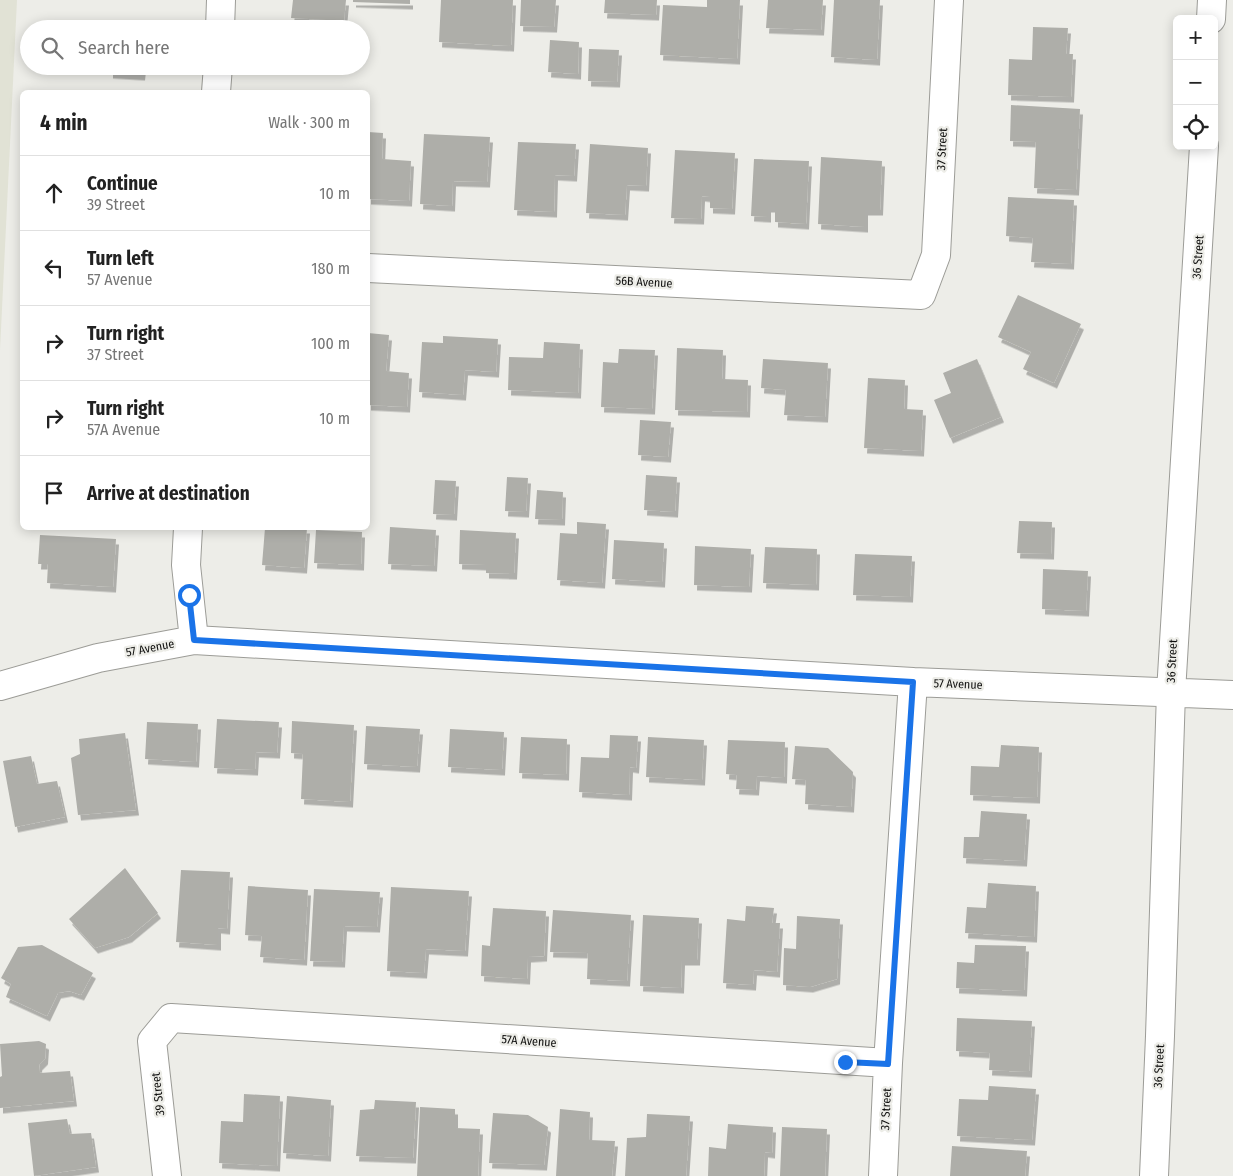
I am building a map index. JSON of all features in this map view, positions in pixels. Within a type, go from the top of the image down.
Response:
[{"type":"street","points":[[220,20],[221,0]]},
{"type":"street","name":"37 Street","points":[[921,295],[936,255],[949,0]]},
{"type":"street","points":[[1211,15],[1212,0]]},
{"type":"street","points":[[216,90],[217,75]]},
{"type":"street","name":"36 Street","points":[[1154,1176],[1171,692],[1204,150]]},
{"type":"street","name":"56B Avenue","points":[[370,268],[921,295]]},
{"type":"street","points":[[188,530],[186,565],[194,640]]},
{"type":"street","name":"57 Avenue","points":[[0,686],[98,658],[194,640],[913,682],[1233,695]]},
{"type":"street","name":"37 Street","points":[[883,1176],[888,1064],[913,682]]},
{"type":"street","name":"57A Avenue","points":[[171,1018],[888,1064]]},
{"type":"street","name":"39 Street","points":[[167,1176],[152,1041],[171,1018]]},
{"type":"shaded area","points":[[0,0],[17,0],[0,350]]},
{"type":"building","points":[[293,0],[346,0],[344,20],[291,18]]},
{"type":"building","points":[[353,0],[410,0],[410,4],[353,2]]},
{"type":"building","points":[[441,0],[513,0],[511,46],[439,42]]},
{"type":"building","points":[[521,0],[556,0],[554,27],[520,26]]},
{"type":"building","points":[[605,0],[657,0],[656,15],[604,13]]},
{"type":"building","points":[[707,0],[740,0],[737,59],[660,55],[663,5],[707,7]]},
{"type":"building","points":[[768,0],[823,0],[821,30],[766,28]]},
{"type":"building","points":[[834,0],[880,0],[877,60],[831,57]]},
{"type":"building","points":[[1033,27],[1068,28],[1066,54],[1073,54],[1071,97],[1008,95],[1009,59],[1032,60]]},
{"type":"building","points":[[550,40],[579,42],[578,74],[548,72]]},
{"type":"building","points":[[589,49],[619,50],[617,82],[588,81]]},
{"type":"building","points":[[1011,105],[1080,109],[1076,190],[1034,188],[1036,142],[1010,141]]},
{"type":"building","points":[[370,132],[383,133],[382,159],[411,161],[409,201],[370,199]]},
{"type":"building","points":[[424,134],[490,137],[487,182],[453,181],[452,206],[420,204]]},
{"type":"building","points":[[518,142],[576,144],[574,176],[555,175],[554,212],[514,210]]},
{"type":"building","points":[[590,144],[648,148],[646,186],[627,185],[625,215],[586,213]]},
{"type":"building","points":[[675,150],[735,153],[732,209],[710,208],[710,197],[702,196],[701,219],[671,218]]},
{"type":"building","points":[[821,157],[882,161],[880,210],[865,210],[865,227],[818,224]]},
{"type":"building","points":[[754,159],[809,161],[806,224],[775,222],[775,207],[768,207],[768,217],[751,216]]},
{"type":"building","points":[[1008,197],[1074,200],[1071,264],[1031,262],[1033,238],[1006,236]]},
{"type":"building","points":[[1018,295],[1081,324],[1054,383],[1023,369],[1031,352],[998,337]]},
{"type":"building","points":[[370,333],[389,335],[386,371],[409,373],[407,407],[370,405]]},
{"type":"building","points":[[443,336],[498,339],[496,372],[465,370],[463,395],[419,392],[422,342],[443,343]]},
{"type":"building","points":[[544,342],[580,344],[578,393],[508,390],[509,357],[543,358]]},
{"type":"building","points":[[677,348],[723,350],[722,379],[748,380],[747,412],[675,410]]},
{"type":"building","points":[[619,349],[655,350],[652,409],[601,407],[603,362],[618,363]]},
{"type":"building","points":[[763,359],[828,363],[825,417],[784,415],[786,390],[761,388]]},
{"type":"building","points":[[977,359],[1001,417],[950,438],[934,400],[951,393],[943,373]]},
{"type":"building","points":[[868,378],[905,380],[904,409],[923,410],[921,451],[864,448]]},
{"type":"building","points":[[640,420],[671,422],[668,457],[638,455]]},
{"type":"building","points":[[646,475],[677,477],[675,512],[644,510]]},
{"type":"building","points":[[507,477],[528,478],[526,512],[505,511]]},
{"type":"building","points":[[435,480],[456,481],[454,515],[433,514]]},
{"type":"building","points":[[537,490],[563,492],[562,520],[535,519]]},
{"type":"building","points":[[1019,521],[1052,522],[1051,554],[1017,553]]},
{"type":"building","points":[[577,522],[606,524],[602,583],[557,580],[560,533],[577,534]]},
{"type":"building","points":[[390,527],[436,530],[434,566],[388,564]]},
{"type":"building","points":[[265,530],[307,530],[304,568],[262,565]]},
{"type":"building","points":[[316,530],[362,532],[361,565],[314,563]]},
{"type":"building","points":[[460,530],[516,533],[514,574],[486,573],[486,565],[459,564]]},
{"type":"building","points":[[40,535],[116,539],[113,587],[47,583],[48,564],[38,564]]},
{"type":"building","points":[[614,540],[664,543],[662,582],[612,579]]},
{"type":"building","points":[[695,546],[751,549],[749,587],[694,585]]},
{"type":"building","points":[[765,547],[817,549],[816,585],[763,583]]},
{"type":"building","points":[[855,554],[912,556],[910,597],[853,595]]},
{"type":"building","points":[[1043,569],[1088,571],[1086,611],[1042,609]]},
{"type":"building","points":[[217,719],[279,722],[277,753],[256,752],[255,770],[214,768]]},
{"type":"building","points":[[292,721],[354,725],[350,802],[301,799],[303,754],[291,753]]},
{"type":"building","points":[[147,722],[198,724],[196,762],[145,759]]},
{"type":"building","points":[[366,726],[420,729],[417,767],[364,764]]},
{"type":"building","points":[[450,729],[504,732],[502,770],[448,767]]},
{"type":"building","points":[[125,733],[136,810],[78,815],[71,758],[80,754],[79,739]]},
{"type":"building","points":[[610,735],[638,736],[636,768],[630,767],[629,795],[579,792],[581,757],[609,758]]},
{"type":"building","points":[[521,737],[567,739],[566,775],[519,773]]},
{"type":"building","points":[[648,737],[704,740],[702,780],[646,777]]},
{"type":"building","points":[[728,740],[785,742],[784,778],[757,776],[756,790],[736,789],[737,775],[726,774]]},
{"type":"building","points":[[1001,745],[1039,747],[1037,798],[970,795],[971,766],[999,767]]},
{"type":"building","points":[[795,746],[828,748],[853,772],[851,807],[805,804],[806,780],[792,779]]},
{"type":"building","points":[[31,756],[37,784],[57,781],[65,817],[15,827],[3,761]]},
{"type":"building","points":[[981,811],[1027,814],[1024,861],[963,858],[964,837],[979,837]]},
{"type":"building","points":[[125,868],[158,913],[129,937],[95,948],[69,919]]},
{"type":"building","points":[[181,870],[230,872],[227,929],[218,928],[218,945],[176,942]]},
{"type":"building","points":[[988,883],[1036,886],[1034,937],[965,933],[967,907],[986,908]]},
{"type":"building","points":[[248,886],[308,890],[304,960],[260,957],[262,936],[245,935]]},
{"type":"building","points":[[391,887],[469,891],[465,951],[426,949],[424,973],[387,971]]},
{"type":"building","points":[[314,889],[380,892],[377,927],[344,926],[342,962],[310,961]]},
{"type":"building","points":[[746,906],[774,908],[772,923],[780,923],[777,972],[754,970],[753,985],[723,983],[727,919],[745,921]]},
{"type":"building","points":[[493,908],[546,911],[544,956],[528,957],[527,979],[481,976],[482,945],[490,946]]},
{"type":"building","points":[[553,910],[631,915],[627,981],[587,979],[588,953],[550,952]]},
{"type":"building","points":[[643,915],[699,918],[697,960],[682,960],[681,988],[640,986]]},
{"type":"building","points":[[797,916],[840,919],[837,979],[810,987],[783,985],[784,948],[796,949]]},
{"type":"building","points":[[42,945],[93,973],[81,995],[69,991],[58,993],[47,1016],[6,997],[11,984],[1,978],[18,947]]},
{"type":"building","points":[[975,945],[1026,946],[1024,991],[956,988],[957,962],[974,963]]},
{"type":"building","points":[[957,1018],[1032,1021],[1029,1072],[989,1070],[990,1053],[956,1051]]},
{"type":"building","points":[[39,1041],[46,1044],[45,1059],[39,1065],[40,1073],[70,1071],[74,1101],[0,1108],[0,1077],[2,1076],[0,1044]]},
{"type":"building","points":[[989,1086],[1036,1089],[1032,1140],[957,1136],[959,1099],[988,1100]]},
{"type":"building","points":[[244,1094],[280,1096],[277,1166],[219,1163],[221,1121],[243,1122]]},
{"type":"building","points":[[287,1096],[331,1100],[328,1156],[283,1153]]},
{"type":"building","points":[[375,1100],[416,1102],[413,1158],[356,1156],[360,1110],[374,1109]]},
{"type":"building","points":[[420,1107],[455,1109],[455,1128],[480,1129],[478,1176],[417,1176]]},
{"type":"building","points":[[560,1109],[590,1112],[589,1140],[615,1141],[612,1176],[556,1176]]},
{"type":"building","points":[[493,1113],[528,1115],[548,1127],[544,1165],[489,1163]]},
{"type":"building","points":[[647,1114],[690,1116],[686,1176],[625,1176],[627,1138],[646,1137]]},
{"type":"building","points":[[67,1119],[70,1134],[91,1133],[96,1167],[34,1176],[28,1123]]},
{"type":"building","points":[[728,1124],[773,1127],[772,1153],[765,1152],[764,1176],[708,1176],[709,1147],[726,1149]]},
{"type":"building","points":[[782,1127],[827,1129],[825,1176],[780,1176]]},
{"type":"building","points":[[952,1146],[1027,1151],[1025,1176],[950,1176]]},
{"type":"route","points":[[189,595],[194,640],[913,682],[888,1064],[845,1062]]}]
